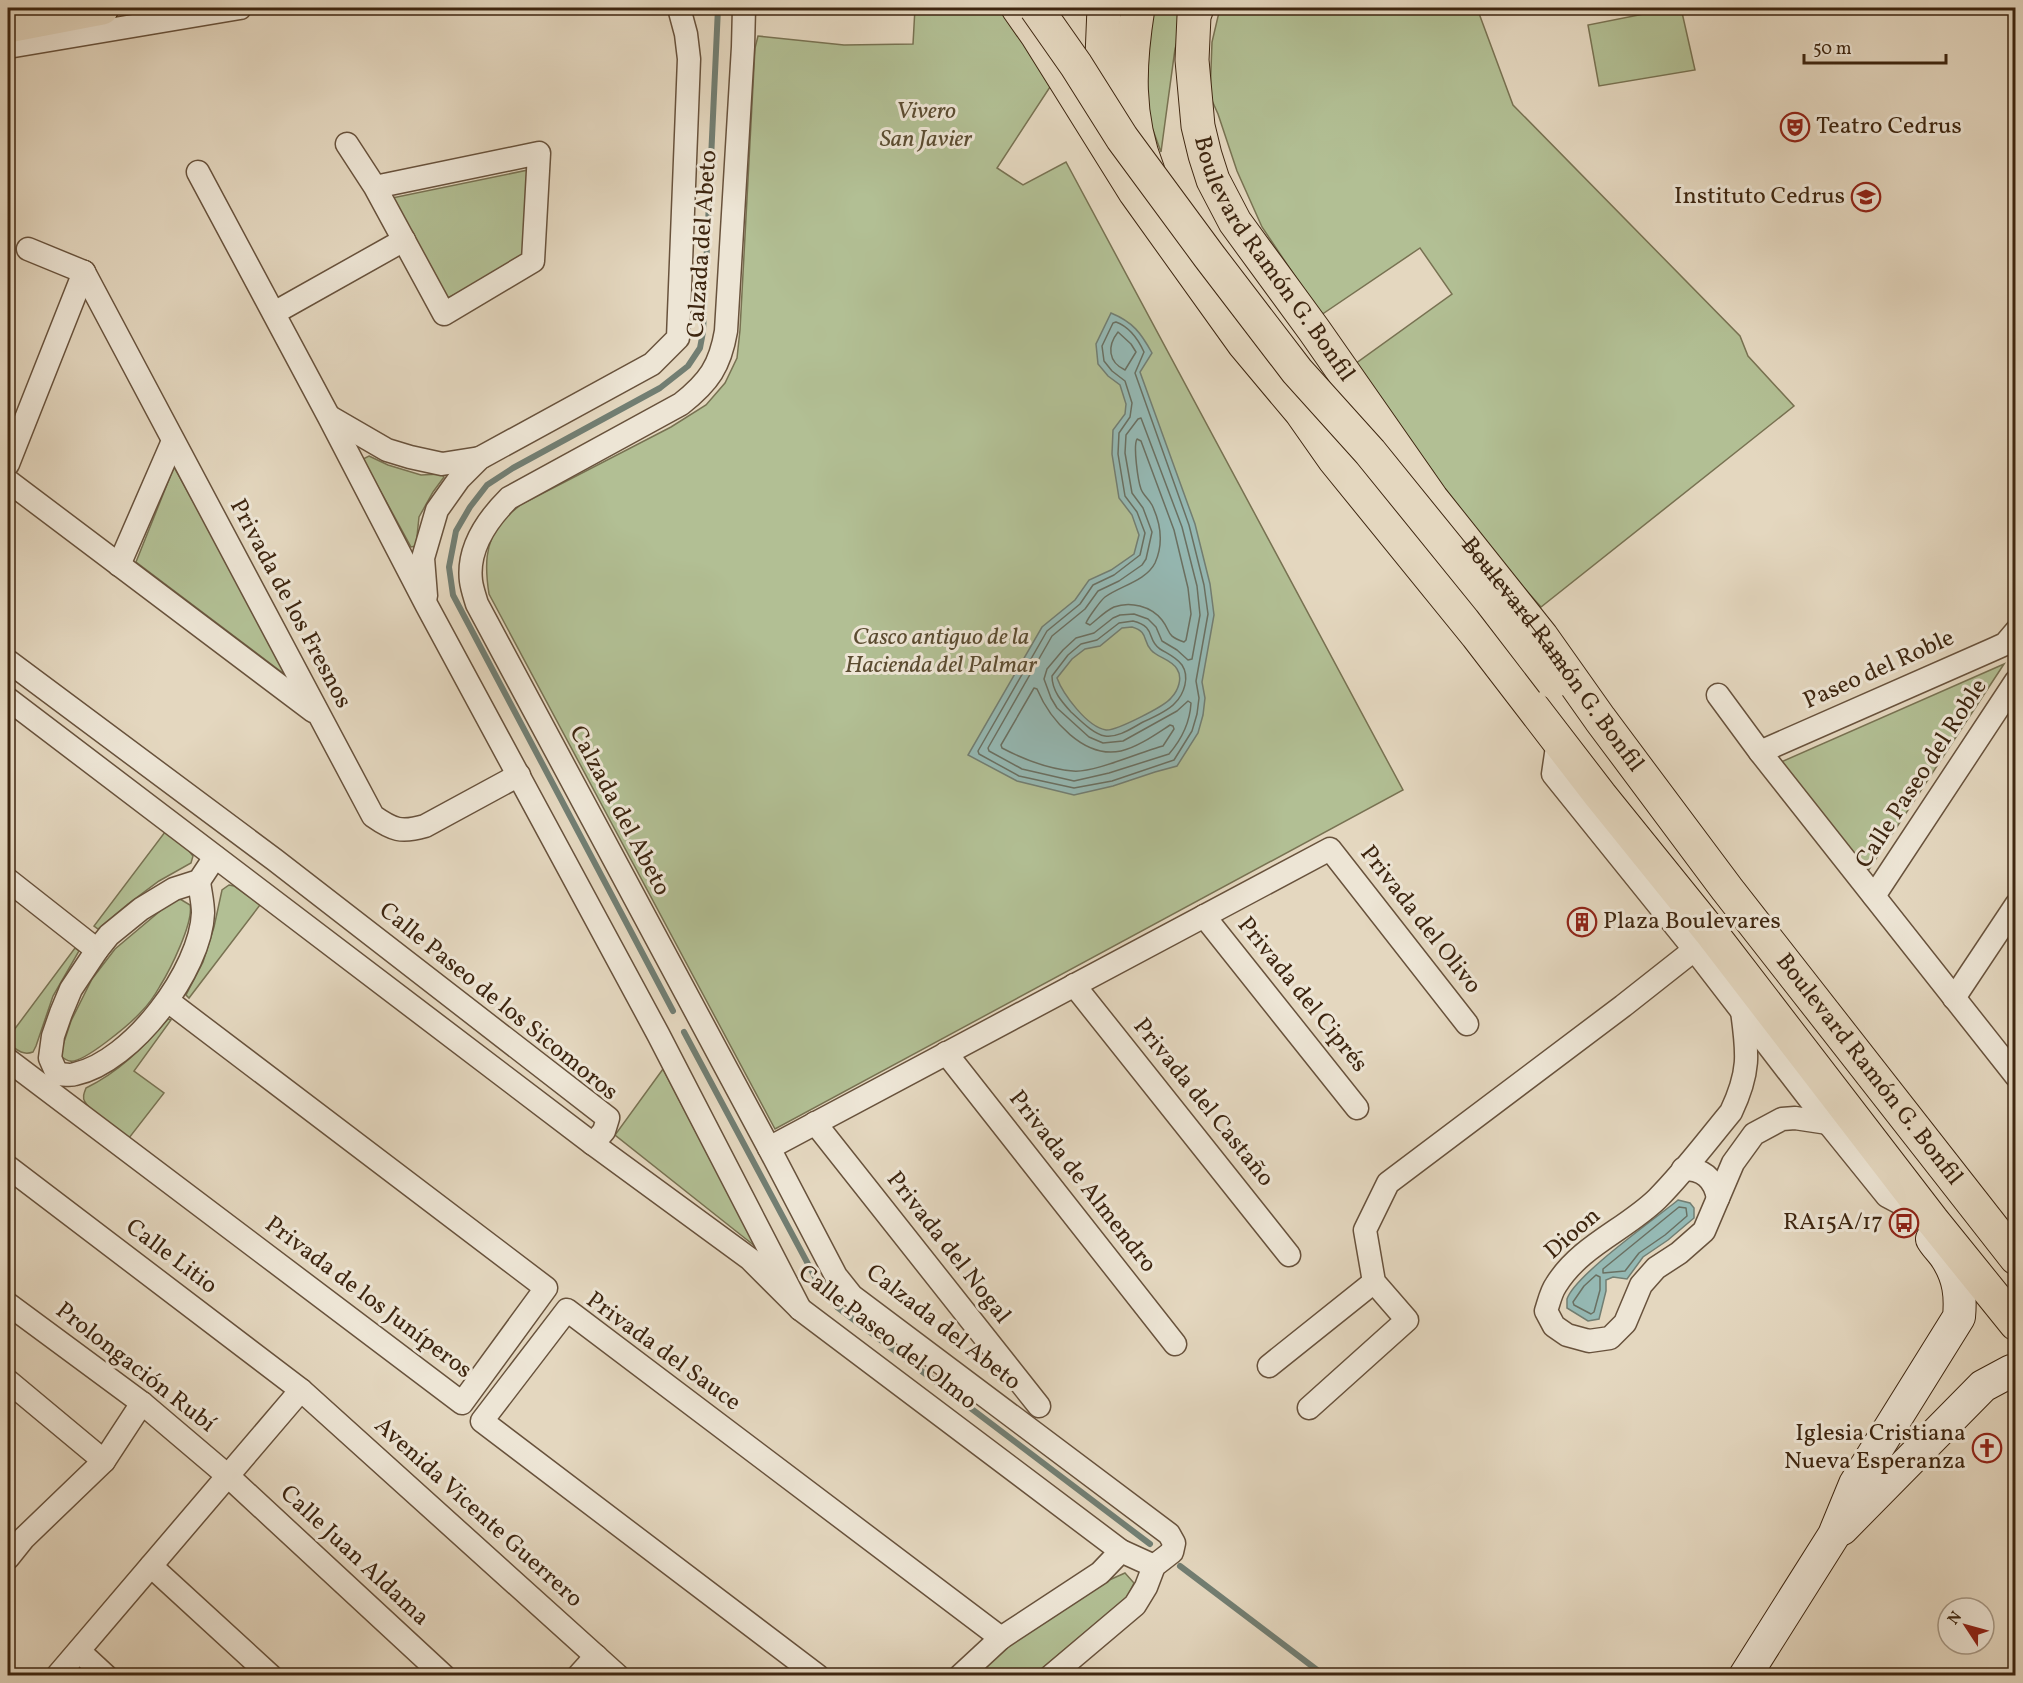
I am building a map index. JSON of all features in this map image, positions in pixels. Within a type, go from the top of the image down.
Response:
[{"type":"main road","points":[[8,26],[102,8]]},
{"type":"main road","points":[[1018,8],[1107,146]]},
{"type":"main road","points":[[1036,8],[1076,65],[1122,138],[1215,265],[1297,371],[1370,452],[1553,682],[1600,719],[1601,735],[1592,747],[1581,751],[1558,740]]},
{"type":"main road","name":"Boulevard Ramón G. Bonfil","points":[[1104,8],[1101,81],[1107,146],[1135,192],[1244,344],[1301,412],[1334,459],[1477,635],[1600,795],[1704,942],[2016,1324]]},
{"type":"main road","points":[[1138,8],[1132,45],[1130,83],[1133,115],[1143,158],[1159,199],[1301,412]]},
{"type":"main road","name":"Boulevard Ramón G. Bonfil","points":[[1196,10],[1192,60],[1198,126],[1213,180],[1235,222],[1432,499],[1542,637],[1727,889],[2016,1258]]},
{"type":"main road","points":[[1600,795],[1600,785],[1604,776],[1612,772],[1620,772],[1628,776],[1692,859],[1727,889]]},
{"type":"street","points":[[8,47],[240,8]]},
{"type":"street","name":"Calzada del Abeto","points":[[427,606],[423,558],[437,510],[459,479],[480,458],[652,364],[678,339],[689,59],[686,34],[679,8]]},
{"type":"street","name":"Calzada del Abeto","points":[[744,8],[726,331],[722,353],[714,371],[700,389],[681,404],[509,498],[490,516],[471,559],[471,581],[477,604],[836,1276],[852,1296],[1161,1526],[1174,1543],[1172,1552],[1154,1566]]},
{"type":"street","points":[[347,144],[375,187],[444,314],[533,261],[539,153],[375,187]]},
{"type":"street","name":"Calzada del Abeto","points":[[198,172],[427,606],[653,1023],[800,1309]]},
{"type":"street","points":[[274,313],[404,240]]},
{"type":"street","points":[[8,464],[84,272],[28,249]]},
{"type":"street","name":"Privada de los Fresnos","points":[[84,272],[373,816],[391,828],[409,831],[425,826],[519,775]]},
{"type":"street","points":[[329,417],[387,450],[410,457],[442,464],[480,458]]},
{"type":"street","points":[[119,565],[173,441]]},
{"type":"street","points":[[8,481],[319,716]]},
{"type":"street","name":"Paseo del Roble","points":[[1760,752],[2005,644],[2016,631]]},
{"type":"street","name":"Calle Paseo de los Sicomoros","points":[[8,661],[275,860],[608,1118],[604,1131],[593,1144],[8,699]]},
{"type":"street","name":"Calle Paseo del Roble","points":[[1874,896],[2016,681]]},
{"type":"street","points":[[1718,695],[1760,752],[2016,1076]]},
{"type":"street","name":"Boulevard Ramón G. Bonfil","points":[[1558,740],[1553,774],[1704,942],[1742,1011],[1828,1124],[1887,1196],[1932,1220]]},
{"type":"street","points":[[183,832],[201,805]]},
{"type":"street","name":"Privada del Olivo","points":[[1204,916],[1330,849],[1467,1024]]},
{"type":"street","points":[[199,881],[203,913],[199,934],[192,956],[168,1001],[134,1039],[91,1070],[52,1081],[50,1058],[53,1036],[71,989],[97,950],[109,935],[141,909],[174,889],[199,881],[215,857]]},
{"type":"street","points":[[257,889],[275,860]]},
{"type":"street","points":[[8,880],[97,950]]},
{"type":"street","points":[[1954,998],[2016,904]]},
{"type":"street","points":[[769,1148],[1204,916]]},
{"type":"street","name":"Privada del Ciprés","points":[[1204,916],[1357,1108]]},
{"type":"street","points":[[1309,1408],[1407,1320],[1374,1282],[1365,1230],[1388,1184],[1704,942]]},
{"type":"street","name":"Privada del Castaño","points":[[1074,985],[1289,1255]]},
{"type":"street","name":"Privada de los Juníperos","points":[[8,1060],[52,1081],[462,1403],[546,1288],[168,1001]]},
{"type":"street","name":"Dioon","points":[[1742,1011],[1748,1048],[1746,1071],[1739,1096],[1731,1112],[1656,1200],[1624,1226],[1593,1246],[1566,1271],[1555,1286],[1546,1311],[1554,1326],[1567,1335],[1589,1341],[1610,1338],[1626,1323],[1641,1285],[1656,1268],[1704,1231],[1733,1162],[1754,1134],[1782,1119],[1795,1118],[1828,1124]]},
{"type":"street","name":"Privada de Almendro","points":[[946,1053],[1175,1344]]},
{"type":"street","points":[[1900,1109],[2016,1231]]},
{"type":"street","points":[[1731,1112],[1754,1134]]},
{"type":"street","name":"Privada del Nogal","points":[[815,1123],[1039,1406]]},
{"type":"street","name":"Calle Paseo del Olmo","points":[[593,1144],[750,1259],[800,1309],[1121,1551],[1154,1566]]},
{"type":"street","name":"Calle Litio","points":[[8,1167],[301,1390]]},
{"type":"street","points":[[1683,1169],[1703,1172],[1716,1188],[1718,1198]]},
{"type":"street","points":[[1745,1676],[1834,1535],[1855,1484],[1959,1317],[1961,1298],[1959,1287],[1947,1258],[1932,1241],[1932,1220]]},
{"type":"street","points":[[1269,1366],[1374,1282]]},
{"type":"street","name":"Privada del Sauce","points":[[818,1676],[482,1421],[567,1310],[1001,1638]]},
{"type":"street","name":"Prolongación Rubí","points":[[11,1313],[142,1403],[228,1476]]},
{"type":"street","points":[[1834,1535],[1860,1512],[1983,1386],[2011,1371],[2016,1371]]},
{"type":"street","points":[[8,1381],[104,1461]]},
{"type":"street","points":[[57,1676],[301,1390]]},
{"type":"street","name":"Avenida Vicente Guerrero","points":[[301,1390],[618,1676]]},
{"type":"street","points":[[8,1558],[16,1532],[104,1461],[142,1403]]},
{"type":"street","name":"Calle Juan Aldama","points":[[228,1476],[444,1676]]},
{"type":"street","points":[[960,1676],[1001,1638],[1100,1573],[1121,1551]]},
{"type":"street","points":[[151,1566],[271,1676]]},
{"type":"street","points":[[1051,1675],[1135,1605],[1146,1587],[1154,1566]]},
{"type":"street","points":[[79,1650],[106,1676]]},
{"type":"street","points":[[578,1676],[596,1656]]},
{"type":"green space","name":"Casco antiguo de la Hacienda del Palmar","points":[[915,8],[1005,8],[1052,84],[997,168],[1023,185],[1066,162],[1403,790],[775,1129],[489,594],[487,556],[496,529],[520,505],[671,427],[706,405],[725,383],[737,358],[740,330],[755,48],[758,36],[844,45],[913,44]]},
{"type":"green space","points":[[1142,8],[1187,8],[1175,49],[1161,152],[1146,111]]},
{"type":"green space","points":[[1220,8],[1477,8],[1513,105],[1740,336],[1748,356],[1794,406],[1541,607],[1493,553],[1434,498],[1434,473],[1355,364],[1452,294],[1420,248],[1321,315],[1262,227],[1237,171],[1210,96],[1212,42]]},
{"type":"green space","points":[[1681,8],[1695,70],[1599,86],[1588,25]]},
{"type":"green space","points":[[528,170],[525,257],[446,299],[392,198]]},
{"type":"green space","points":[[369,456],[388,465],[421,475],[441,474],[444,477],[419,517],[416,546],[411,547],[363,459]]},
{"type":"green space","points":[[174,467],[292,680],[136,562]]},
{"type":"green space","points":[[2004,664],[1866,874],[1781,762]]},
{"type":"green space","points":[[165,832],[189,851],[193,856],[191,863],[159,881],[98,929],[94,926]]},
{"type":"green space","points":[[229,885],[234,886],[260,905],[189,998],[186,995],[203,962],[222,890]]},
{"type":"green space","points":[[180,899],[190,905],[185,934],[175,958],[151,1000],[128,1025],[96,1050],[76,1060],[69,1061],[63,1057],[61,1051],[71,1021],[92,979],[115,949],[172,901]]},
{"type":"green space","points":[[75,948],[79,951],[53,996],[33,1052],[19,1051],[8,1043],[8,1038]]},
{"type":"green space","points":[[168,1019],[171,1020],[134,1071],[164,1093],[129,1138],[88,1107],[84,1099],[86,1088],[98,1082],[130,1058]]},
{"type":"green space","points":[[663,1069],[756,1247],[615,1135]]},
{"type":"green space","points":[[1125,1573],[1134,1583],[1127,1597],[1034,1675],[975,1676],[1020,1636],[1107,1581]]},
{"type":"water","points":[[1111,313],[1136,329],[1152,353],[1140,372],[1195,524],[1210,584],[1214,615],[1202,682],[1205,698],[1203,715],[1198,733],[1177,766],[1113,786],[1074,795],[1017,781],[968,755],[1042,627],[1075,600],[1089,580],[1111,570],[1134,554],[1139,535],[1132,515],[1119,498],[1112,454],[1113,430],[1125,414],[1126,404],[1120,385],[1098,364],[1096,344]],"holes":[[[1122,628],[1141,631],[1151,650],[1177,669],[1180,676],[1178,688],[1174,695],[1160,707],[1120,727],[1106,730],[1099,728],[1077,709],[1057,678],[1072,659],[1085,649],[1100,646]]]},
{"type":"water","points":[[1678,1200],[1690,1203],[1694,1208],[1694,1218],[1643,1257],[1627,1279],[1613,1277],[1606,1280],[1606,1291],[1599,1319],[1588,1321],[1567,1308],[1567,1299],[1584,1276]]},
{"type":"waterway","points":[[673,1011],[453,595],[449,567],[456,531],[470,507],[487,485],[513,468],[660,388],[688,366],[700,348],[703,332],[718,8]]},
{"type":"waterway","points":[[684,1032],[823,1292],[837,1307],[1150,1544]]},
{"type":"waterway","points":[[1180,1566],[1325,1676]]},
{"type":"place","name":"Teatro Cedrus","points":[[1795,127]]},
{"type":"place","name":"Instituto Cedrus","points":[[1866,197]]},
{"type":"place","name":"Plaza Boulevares","points":[[1582,922]]},
{"type":"place","name":"RA15A/17","points":[[1904,1223]]},
{"type":"place","name":"Iglesia Cristiana Nueva Esperanza","points":[[1987,1448]]},
{"type":"park label","name":"Vivero San Javier","points":[[926,126]]}]
